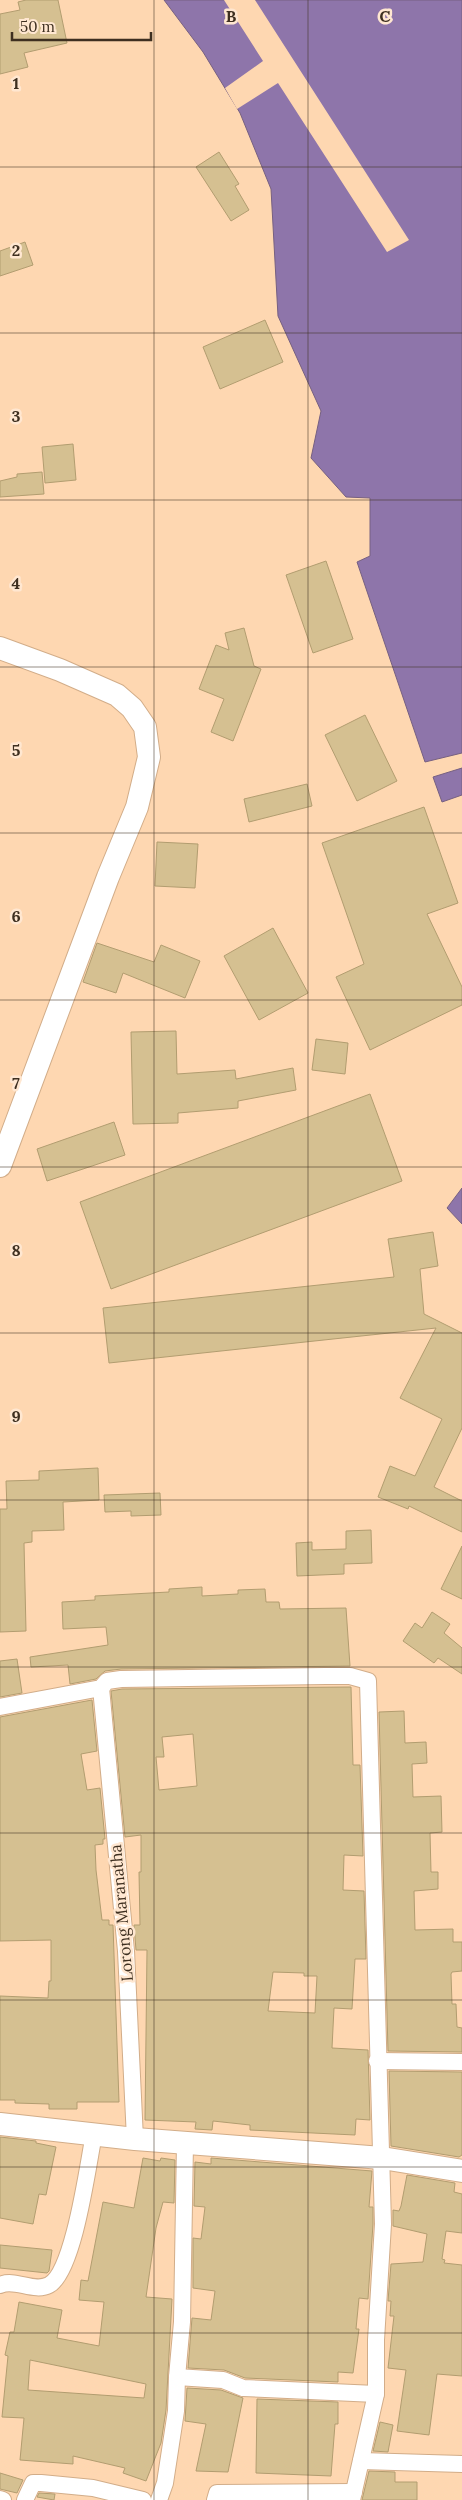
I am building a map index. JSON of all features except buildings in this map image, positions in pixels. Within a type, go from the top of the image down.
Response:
[{"type":"street","points":[[0,648],[60,670],[117,696],[132,708],[145,727],[149,758],[137,807],[108,877],[0,1166]]},
{"type":"street","points":[[0,1707],[101,1688],[107,1681],[121,1679],[350,1676],[368,1681],[383,2224],[376,2331],[376,2394],[353,2496],[217,2493],[215,2500]]},
{"type":"street","name":"Lorong Maranatha","points":[[101,1688],[126,1951],[135,2138]]},
{"type":"street","points":[[377,2061],[462,2062]]},
{"type":"street","points":[[0,2124],[135,2138],[382,2158],[462,2171]]},
{"type":"street","points":[[0,2285],[7,2283],[43,2287],[56,2280],[63,2269],[71,2249],[94,2134]]},
{"type":"street","points":[[159,2500],[165,2483],[176,2411],[182,2322],[185,2142]]},
{"type":"street","points":[[177,2377],[224,2380],[243,2388],[376,2394]]},
{"type":"street","points":[[361,2461],[462,2464]]},
{"type":"street","points":[[25,2500],[33,2483],[93,2488],[143,2500]]},
{"type":"shaded area","points":[[164,0],[462,0],[462,753],[425,762],[357,562],[370,556],[370,498],[346,497],[311,458],[321,411],[278,316],[271,189],[240,113],[203,52]]},
{"type":"shaded area","points":[[462,768],[462,795],[442,802],[433,777]]},
{"type":"shaded area","points":[[462,1188],[462,1224],[447,1208]]},
{"type":"pier","points":[[224,0],[255,0],[409,240],[387,252],[278,83],[237,109],[225,88],[263,61]]}]
